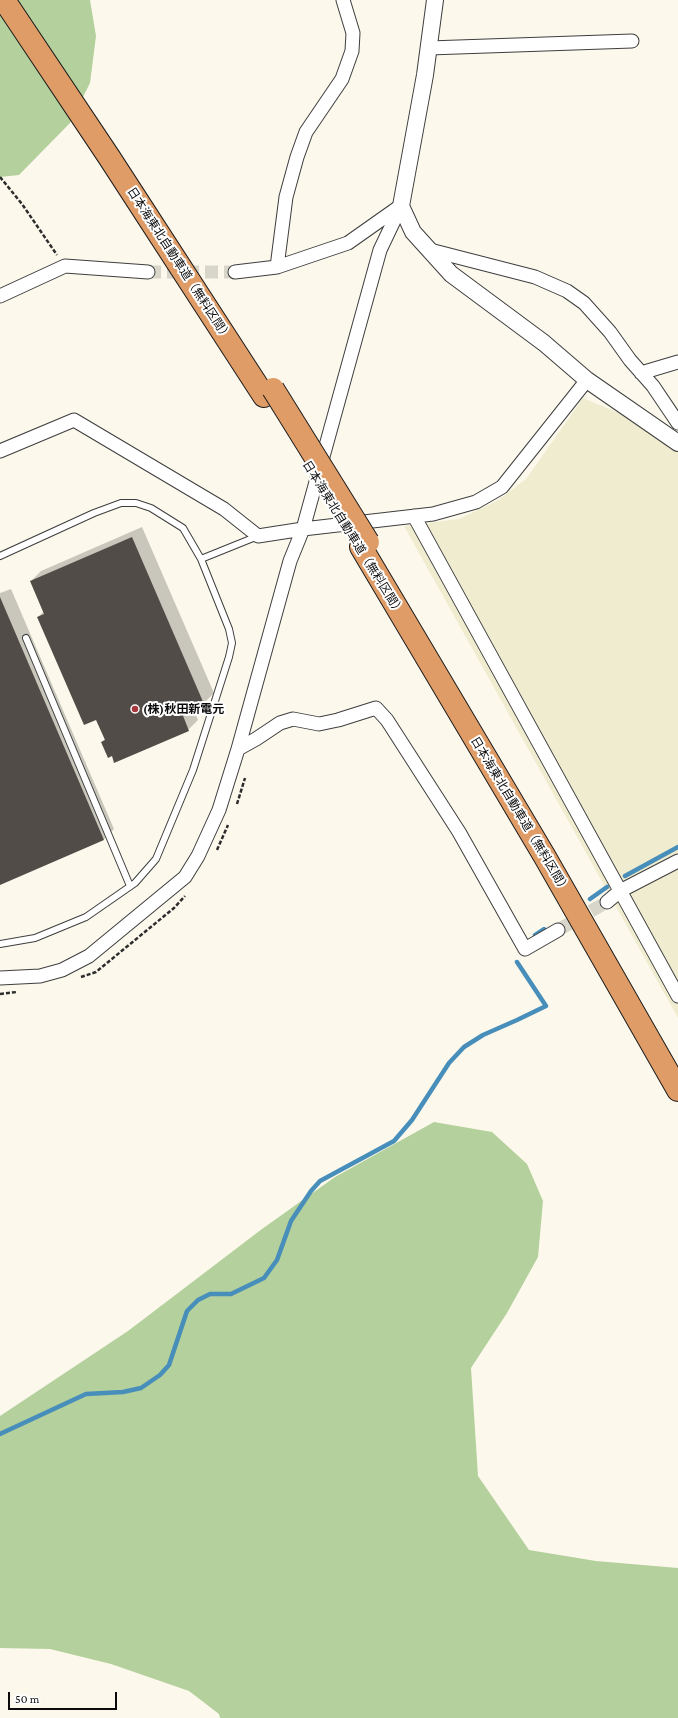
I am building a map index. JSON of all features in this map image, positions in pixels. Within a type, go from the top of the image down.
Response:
[{"type":"highway","name":"日本海東北自動車道（無料区間）","points":[[4,0],[269,393]]},
{"type":"highway","name":"日本海東北自動車道（無料区間）","points":[[21,0],[122,151],[269,393],[441,665],[600,926],[678,1064]]},
{"type":"highway","name":"日本海東北自動車道（無料区間）","points":[[365,545],[678,1090]]},
{"type":"street","points":[[277,267],[286,197],[297,157],[306,132],[342,79],[352,51],[353,33],[343,0]]},
{"type":"street","points":[[0,978],[40,976],[62,970],[89,956],[185,877],[198,856],[219,810],[238,748],[290,561],[304,529],[380,250],[401,206],[435,0]]},
{"type":"street","points":[[428,48],[632,41]]},
{"type":"street","points":[[235,272],[277,267],[348,243],[401,206]]},
{"type":"street","points":[[401,206],[413,232],[451,274],[544,343],[587,380],[678,443]]},
{"type":"street","points":[[430,250],[535,277],[567,291],[584,303],[610,332],[641,373],[653,386],[678,423]]},
{"type":"street","points":[[0,296],[65,266],[148,272]]},
{"type":"street","points":[[641,373],[678,362]]},
{"type":"street","points":[[0,451],[74,420],[224,509],[258,536],[304,529],[433,514],[476,502],[502,487],[587,380]]},
{"type":"street","points":[[414,516],[678,996]]},
{"type":"street","points":[[238,748],[256,739],[280,723],[293,719],[319,724],[338,720],[376,708],[387,720],[458,832],[525,949],[558,930]]},
{"type":"street","points":[[607,902],[620,891],[678,861]]},
{"type":"lane","points":[[0,556],[94,513],[121,504],[136,503],[151,508],[183,528],[201,559],[229,629],[232,643],[229,657],[193,770],[156,859],[135,883],[86,917],[35,938],[0,944]]},
{"type":"lane","points":[[201,559],[258,536]]},
{"type":"lane","points":[[26,638],[130,886]]},
{"type":"path","points":[[0,177],[22,204],[65,266]]},
{"type":"shaded area","points":[[583,398],[636,420],[678,452],[678,1018],[404,526],[459,519],[497,501],[526,479]]},
{"type":"green space","points":[[0,0],[90,0],[96,36],[90,83],[70,123],[19,175],[0,177]]},
{"type":"green space","points":[[434,1122],[492,1132],[527,1164],[543,1201],[538,1257],[507,1313],[471,1368],[478,1476],[529,1550],[596,1561],[678,1568],[678,1718],[220,1718],[219,1714],[189,1691],[111,1664],[50,1649],[0,1648],[0,1416],[128,1331],[262,1229],[335,1177]]},
{"type":"building","points":[[132,537],[204,704],[182,713],[189,731],[114,763],[112,756],[108,758],[101,742],[105,740],[96,720],[84,725],[37,617],[44,614],[30,581]]},
{"type":"building","points":[[0,597],[104,840],[0,885]]},
{"type":"waterway","points":[[625,876],[678,847]]},
{"type":"waterway","points":[[590,899],[607,887]]},
{"type":"waterway","points":[[535,935],[544,929]]},
{"type":"waterway","points":[[0,1434],[86,1394],[123,1392],[141,1388],[160,1375],[169,1365],[187,1311],[198,1300],[210,1294],[231,1294],[264,1278],[277,1260],[291,1221],[311,1191],[320,1181],[394,1141],[412,1120],[449,1063],[464,1047],[483,1035],[546,1006],[517,962]]},
{"type":"tunnel","points":[[148,272],[235,272]]},
{"type":"tunnel","points":[[558,930],[607,902]]},
{"type":"place","name":"(株)秋田新電元","points":[[135,709]]}]
